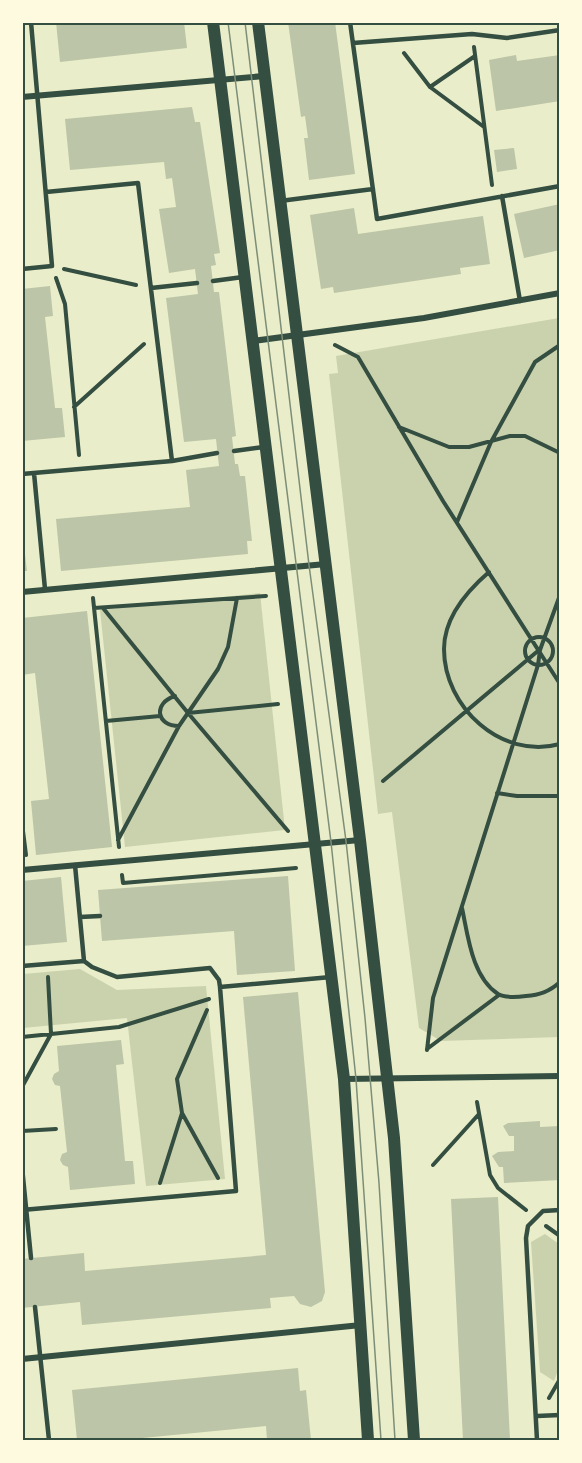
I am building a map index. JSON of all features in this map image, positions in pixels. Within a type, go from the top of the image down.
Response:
[{"type":"main road","points":[[213,22],[344,1079],[368,1440]]},
{"type":"main road","points":[[258,22],[360,840],[394,1138],[414,1440]]},
{"type":"street","points":[[22,97],[265,76]]},
{"type":"street","points":[[253,341],[424,318],[560,293]]},
{"type":"street","points":[[22,592],[326,564]]},
{"type":"street","points":[[22,870],[360,840]]},
{"type":"street","points":[[344,1079],[560,1076]]},
{"type":"street","points":[[22,1359],[361,1325]]},
{"type":"lane","points":[[22,269],[52,266],[31,22]]},
{"type":"lane","points":[[350,22],[377,219],[560,186]]},
{"type":"lane","points":[[353,43],[472,34],[507,38],[560,30]]},
{"type":"lane","points":[[46,192],[138,183],[172,461]]},
{"type":"lane","points":[[280,201],[373,189]]},
{"type":"lane","points":[[502,196],[520,301]]},
{"type":"lane","points":[[213,281],[245,277]]},
{"type":"lane","points":[[151,288],[196,283]]},
{"type":"lane","points":[[234,451],[266,447]]},
{"type":"lane","points":[[22,474],[172,461],[217,453]]},
{"type":"lane","points":[[34,473],[45,589]]},
{"type":"lane","points":[[75,865],[84,961]]},
{"type":"lane","points":[[80,917],[100,916]]},
{"type":"lane","points":[[22,966],[84,961],[92,967],[117,977],[210,968],[219,980],[220,987],[236,1191],[24,1210]]},
{"type":"lane","points":[[220,987],[331,977]]},
{"type":"lane","points":[[22,1167],[24,1210],[31,1258]]},
{"type":"lane","points":[[537,1440],[526,1238],[528,1226],[543,1211],[560,1210]]},
{"type":"lane","points":[[35,1307],[49,1440]]},
{"type":"lane","points":[[537,1416],[560,1415]]},
{"type":"path","points":[[472,34],[494,198]]},
{"type":"path","points":[[394,40],[430,87],[484,127]]},
{"type":"path","points":[[430,87],[475,56]]},
{"type":"path","points":[[52,266],[151,288]]},
{"type":"path","points":[[52,266],[65,304],[81,469]]},
{"type":"path","points":[[74,407],[156,334]]},
{"type":"path","points":[[331,343],[358,357],[398,427],[560,684]]},
{"type":"path","points":[[457,522],[491,442],[535,362],[560,345]]},
{"type":"path","points":[[398,427],[449,447],[469,447],[510,436],[525,436],[560,453]]},
{"type":"path","points":[[489,572],[459,603],[449,625],[444,648],[446,669],[453,690],[467,711],[481,726],[499,738],[531,746],[560,744]]},
{"type":"path","points":[[92,585],[123,883],[296,868]]},
{"type":"path","points":[[499,995],[427,1050],[433,998],[538,665],[540,650],[560,595]]},
{"type":"path","points":[[94,608],[266,596]]},
{"type":"path","points":[[118,840],[179,726],[218,669],[228,647],[237,598]]},
{"type":"path","points":[[103,608],[188,713],[293,836]]},
{"type":"path","points":[[532,639],[545,639],[553,648],[552,657],[546,663],[538,665],[528,659],[526,648],[532,639]]},
{"type":"path","points":[[383,781],[540,650]]},
{"type":"path","points":[[175,696],[166,699],[160,706],[160,716],[165,723],[179,726]]},
{"type":"path","points":[[188,713],[278,704]]},
{"type":"path","points":[[106,721],[160,716]]},
{"type":"path","points":[[497,793],[528,797],[560,796]]},
{"type":"path","points":[[22,823],[26,858],[36,857]]},
{"type":"path","points":[[462,908],[470,947],[477,966],[486,982],[499,995],[536,996],[551,990],[560,982]]},
{"type":"path","points":[[22,1087],[51,1034],[47,964]]},
{"type":"path","points":[[22,1037],[119,1027],[213,997],[177,1079],[182,1113],[216,1177],[236,1191]]},
{"type":"path","points":[[477,1102],[489,1175],[498,1188],[535,1218]]},
{"type":"path","points":[[147,1199],[161,1181],[182,1113]]},
{"type":"path","points":[[433,1165],[479,1114]]},
{"type":"path","points":[[22,1131],[56,1129]]},
{"type":"green space","points":[[559,318],[559,1037],[441,1041],[419,1028],[392,812],[378,814],[329,374],[338,373],[336,356]]},
{"type":"green space","points":[[260,593],[285,830],[125,847],[100,610]]},
{"type":"green space","points":[[80,969],[117,990],[206,986],[225,1179],[146,1186],[127,1018],[23,1028],[23,974]]},
{"type":"green space","points":[[545,1234],[559,1244],[560,1365],[554,1381],[540,1372],[531,1242]]},
{"type":"building","points":[[56,22],[184,22],[187,48],[60,62]]},
{"type":"building","points":[[288,22],[335,22],[355,174],[309,180],[304,138],[308,138],[305,116],[301,117]]},
{"type":"building","points":[[516,55],[517,61],[560,55],[560,101],[496,111],[489,60]]},
{"type":"building","points":[[192,107],[195,122],[200,122],[220,253],[214,254],[216,265],[211,266],[214,292],[219,292],[236,436],[232,437],[235,464],[238,464],[240,476],[245,476],[252,541],[247,541],[248,554],[61,571],[56,519],[190,507],[186,470],[219,466],[216,439],[184,442],[166,298],[198,294],[195,269],[169,273],[159,209],[176,207],[172,178],[166,179],[164,162],[70,170],[65,119]]},
{"type":"building","points":[[514,148],[517,169],[497,172],[494,150]]},
{"type":"building","points":[[560,204],[560,250],[524,258],[514,214]]},
{"type":"building","points":[[354,208],[358,234],[483,216],[490,264],[460,268],[461,274],[334,293],[333,287],[321,289],[310,215]]},
{"type":"building","points":[[50,286],[53,316],[45,317],[55,408],[62,408],[65,437],[22,441],[22,289]]},
{"type":"building","points":[[24,546],[27,571],[22,571],[22,547]]},
{"type":"building","points":[[87,611],[112,847],[36,855],[31,801],[49,799],[35,673],[22,675],[22,618]]},
{"type":"building","points":[[288,876],[295,971],[237,975],[234,931],[102,941],[98,890]]},
{"type":"building","points":[[61,877],[67,942],[22,946],[22,881]]},
{"type":"building","points":[[298,992],[325,1292],[322,1301],[311,1307],[300,1304],[294,1296],[270,1298],[271,1308],[82,1325],[80,1302],[22,1308],[22,1259],[84,1253],[85,1271],[266,1255],[243,997]]},
{"type":"building","points":[[121,1040],[124,1064],[116,1065],[125,1161],[133,1161],[135,1184],[70,1190],[68,1167],[60,1160],[62,1154],[67,1152],[60,1086],[55,1085],[52,1079],[59,1071],[57,1046]]},
{"type":"building","points":[[540,1121],[540,1127],[560,1126],[560,1180],[504,1183],[503,1167],[499,1167],[492,1156],[498,1152],[514,1151],[514,1136],[509,1136],[503,1126],[508,1123]]},
{"type":"building","points":[[498,1197],[510,1440],[463,1440],[451,1199]]},
{"type":"building","points":[[298,1368],[300,1391],[306,1390],[311,1440],[267,1440],[266,1426],[122,1440],[77,1440],[72,1390]]},
{"type":"tram line","points":[[228,22],[331,842],[356,1079],[381,1440]]},
{"type":"tram line","points":[[245,22],[309,565],[346,841],[365,1018],[379,1183],[395,1440]]}]
